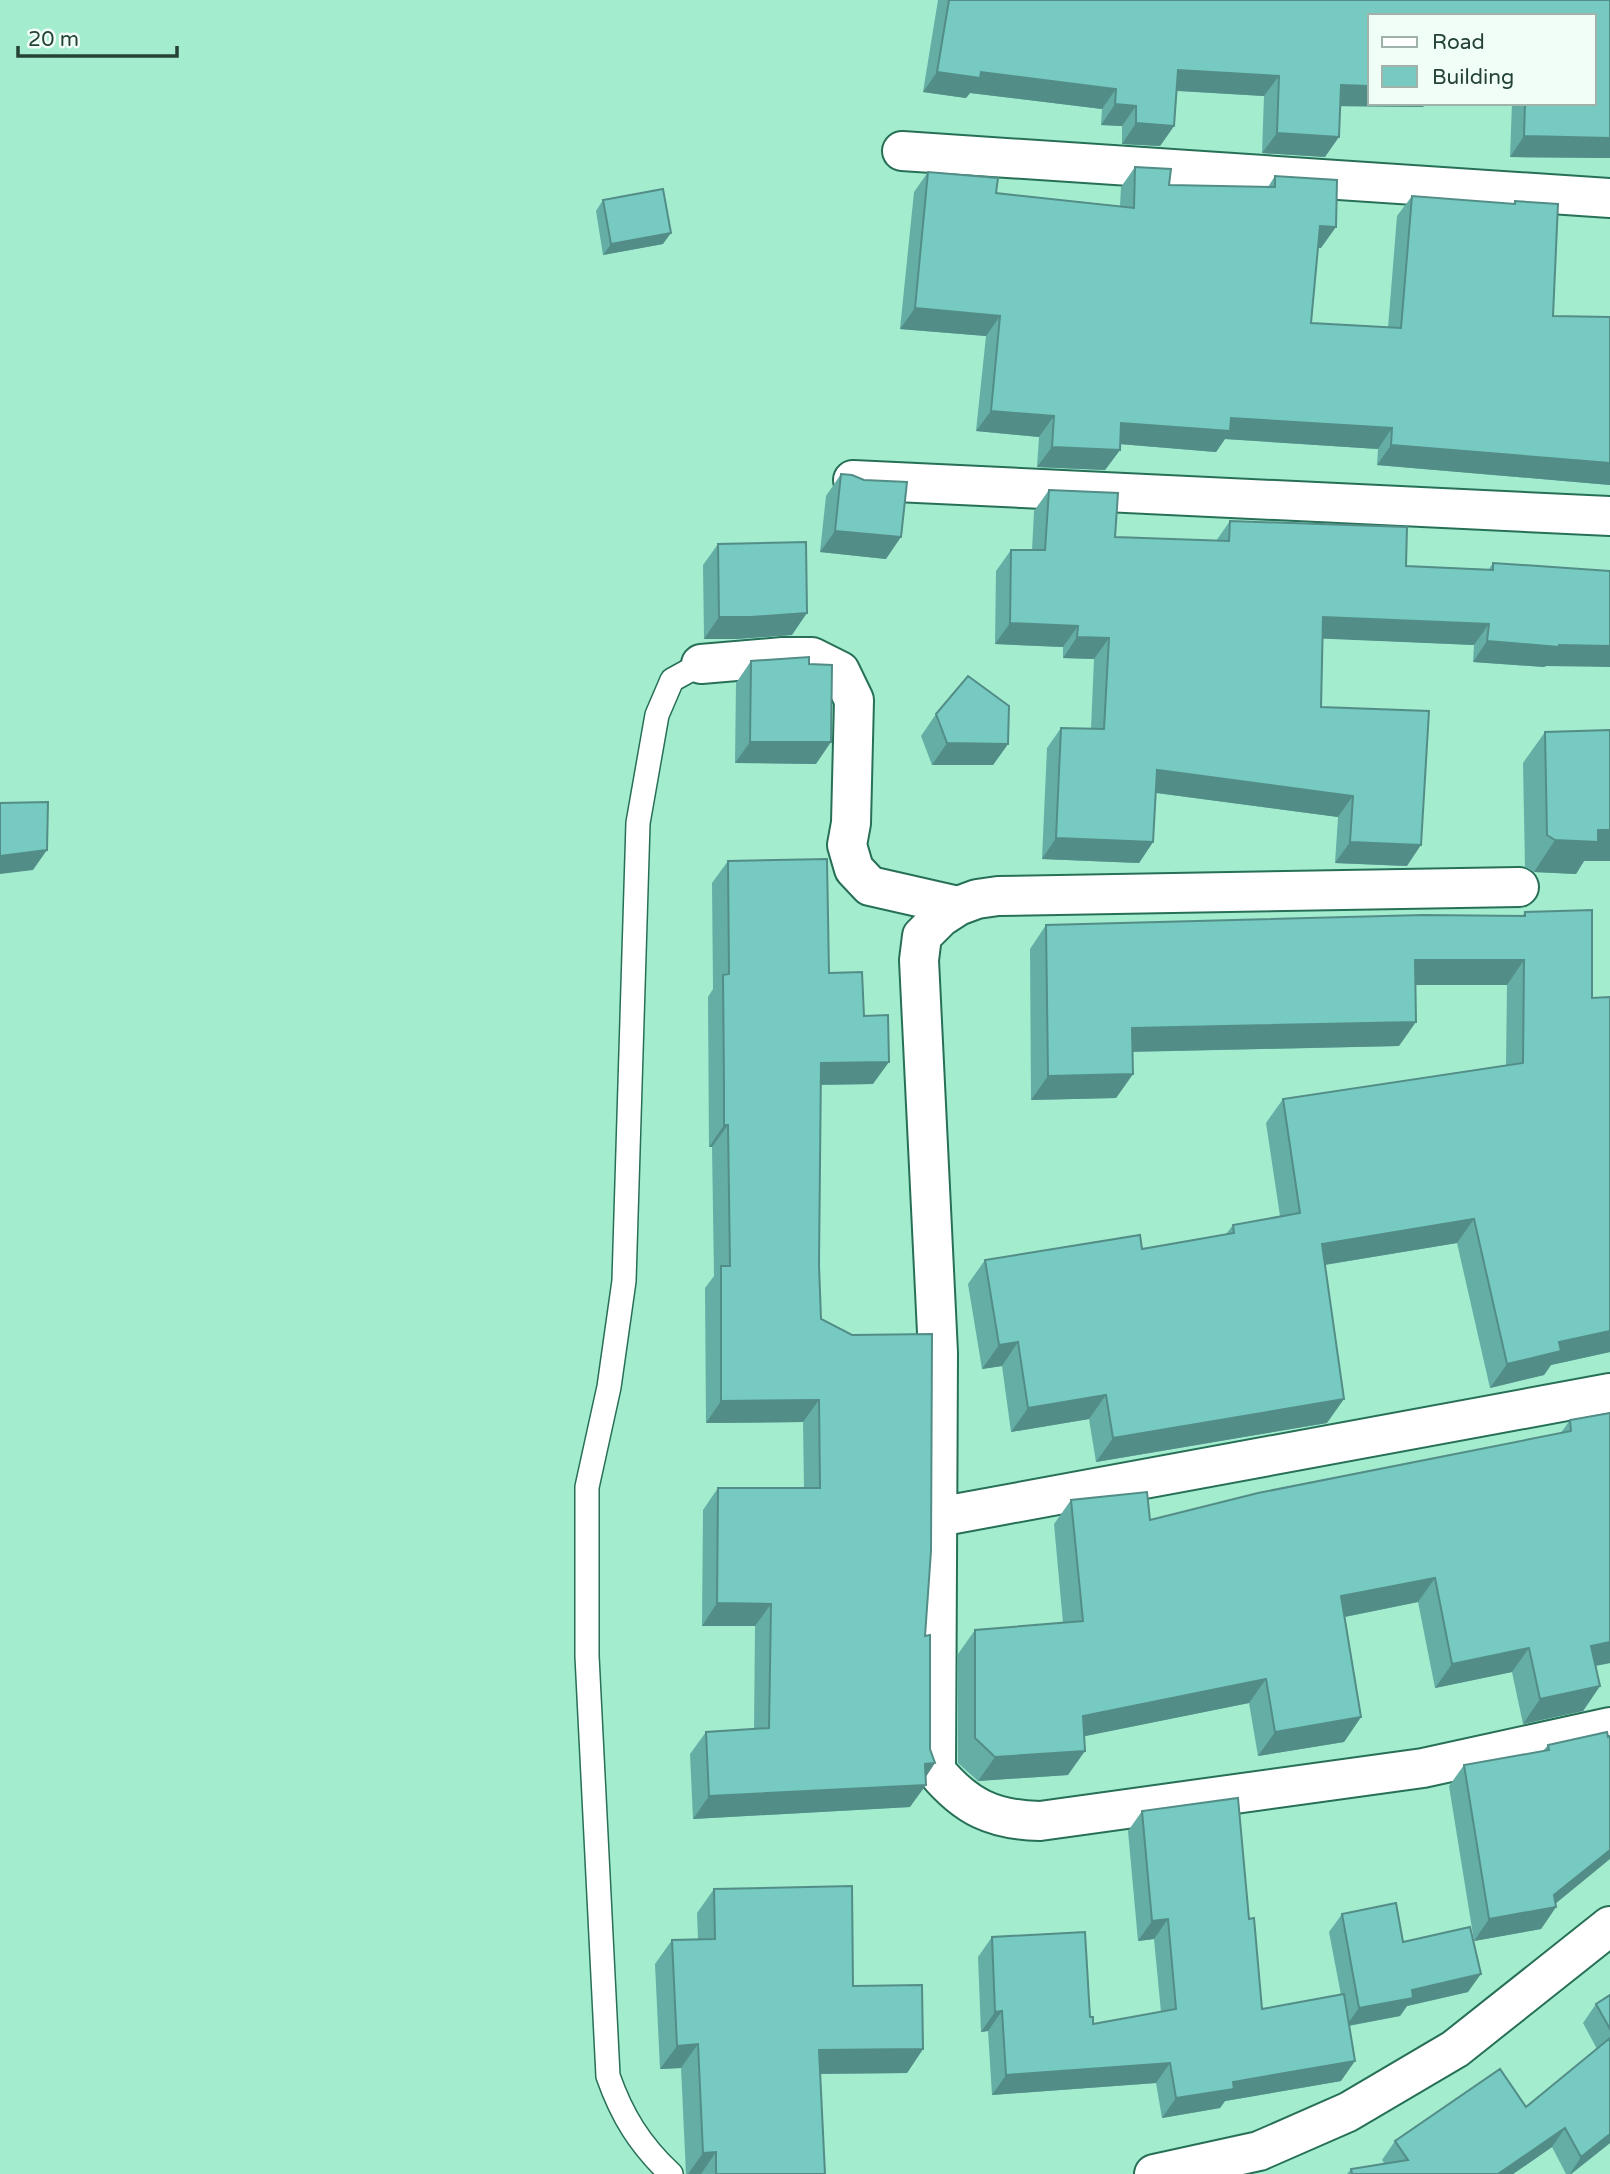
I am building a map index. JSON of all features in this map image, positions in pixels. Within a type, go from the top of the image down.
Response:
[{"type":"street","points":[[902,151],[1610,198]]},
{"type":"street","points":[[850,480],[1610,516]]},
{"type":"street","points":[[701,664],[812,657],[839,671],[854,700],[848,845],[854,869],[870,886],[958,906]]},
{"type":"street","points":[[1519,887],[998,896],[958,906],[941,917],[922,936],[919,960],[938,1353],[936,1771],[969,1803],[990,1814],[1015,1821],[1040,1821],[1423,1768],[1610,1727]]},
{"type":"street","points":[[938,1517],[1610,1393]]},
{"type":"street","points":[[1154,2174],[1259,2151],[1348,2112],[1455,2049],[1610,1926]]},
{"type":"lane","points":[[671,2174],[654,2158],[632,2130],[617,2104],[608,2076],[587,1656],[587,1487],[609,1387],[624,1281],[638,823],[657,716],[672,680],[701,664]]},
{"type":"building","points":[[949,0],[1610,0],[1610,138],[1524,136],[1525,105],[1596,105],[1596,14],[1368,14],[1368,86],[1341,85],[1339,137],[1277,133],[1279,76],[1178,70],[1174,126],[1136,123],[1136,106],[1115,104],[1116,89],[981,72],[980,78],[937,72]]},
{"type":"building","points":[[1135,167],[1171,169],[1169,185],[1275,187],[1275,176],[1337,180],[1336,227],[1320,226],[1311,323],[1401,328],[1412,196],[1515,204],[1515,201],[1558,204],[1553,316],[1610,317],[1610,463],[1391,445],[1392,428],[1231,418],[1230,431],[1121,423],[1120,450],[1052,447],[1054,416],[991,411],[1000,316],[915,308],[928,172],[998,178],[996,193],[1134,208]]},
{"type":"building","points":[[663,189],[671,233],[611,244],[603,200]]},
{"type":"building","points":[[841,474],[864,480],[907,482],[901,537],[835,531]]},
{"type":"building","points":[[1049,490],[1118,493],[1115,537],[1229,541],[1230,521],[1407,527],[1406,566],[1493,570],[1493,563],[1610,571],[1610,646],[1559,647],[1487,641],[1489,624],[1323,617],[1321,707],[1429,711],[1421,845],[1350,842],[1353,796],[1157,770],[1153,842],[1056,838],[1061,728],[1104,729],[1109,638],[1077,637],[1078,626],[1010,623],[1011,550],[1045,550]]},
{"type":"building","points":[[806,542],[807,613],[719,617],[718,544]]},
{"type":"building","points":[[809,657],[809,664],[832,665],[831,742],[750,742],[751,661]]},
{"type":"building","points":[[968,676],[1009,706],[1008,744],[947,743],[936,714]]},
{"type":"building","points":[[1610,730],[1610,830],[1598,830],[1598,842],[1555,840],[1547,835],[1545,732]]},
{"type":"building","points":[[48,802],[47,850],[0,856],[0,803]]},
{"type":"building","points":[[827,859],[829,973],[862,972],[864,1016],[888,1015],[889,1062],[821,1063],[821,1319],[852,1335],[932,1334],[931,1551],[925,1636],[930,1635],[930,1749],[935,1763],[925,1764],[926,1785],[709,1796],[706,1732],[769,1728],[771,1604],[717,1603],[718,1488],[820,1488],[819,1400],[721,1401],[721,1266],[730,1266],[728,1125],[724,1125],[723,975],[729,974],[728,861]]},
{"type":"building","points":[[1592,910],[1592,998],[1610,997],[1610,1331],[1559,1342],[1561,1351],[1507,1364],[1474,1219],[1322,1244],[1344,1399],[1113,1438],[1106,1395],[1028,1408],[1018,1342],[999,1345],[985,1260],[1140,1235],[1142,1249],[1234,1233],[1233,1225],[1300,1213],[1283,1099],[1523,1063],[1524,960],[1415,960],[1416,1022],[1132,1028],[1133,1074],[1048,1076],[1046,925],[1423,915],[1525,916],[1525,912]]},
{"type":"building","points":[[1610,1413],[1610,1642],[1591,1646],[1600,1686],[1540,1699],[1529,1648],[1452,1664],[1435,1578],[1341,1596],[1361,1717],[1275,1732],[1266,1679],[1083,1716],[1085,1751],[995,1757],[975,1738],[975,1630],[1083,1621],[1071,1500],[1147,1492],[1150,1520],[1258,1493],[1571,1431],[1570,1420]]},
{"type":"building","points":[[1607,1732],[1608,1737],[1610,1736],[1610,1850],[1554,1895],[1556,1907],[1489,1919],[1464,1765],[1549,1750],[1548,1745]]},
{"type":"building","points":[[1238,1798],[1249,1919],[1254,1918],[1262,2009],[1344,1994],[1355,2061],[1233,2082],[1234,2089],[1176,2098],[1170,2063],[1006,2075],[1002,2011],[995,2012],[992,1937],[1085,1932],[1090,2017],[1093,2017],[1093,2024],[1176,2009],[1168,1919],[1152,1921],[1142,1811]]},
{"type":"building","points":[[852,1886],[853,1986],[922,1985],[923,2049],[819,2050],[825,2174],[716,2174],[716,2152],[703,2153],[698,2044],[677,2046],[672,1940],[715,1939],[714,1889]]},
{"type":"building","points":[[1396,1903],[1403,1942],[1470,1927],[1481,1974],[1412,1990],[1413,1998],[1359,2008],[1342,1914]]},
{"type":"building","points":[[1610,1995],[1610,2029],[1596,2004]]},
{"type":"building","points":[[1610,2038],[1610,2134],[1581,2157],[1565,2128],[1498,2174],[1352,2174],[1351,2169],[1408,2160],[1395,2141],[1500,2069],[1526,2107]]}]
